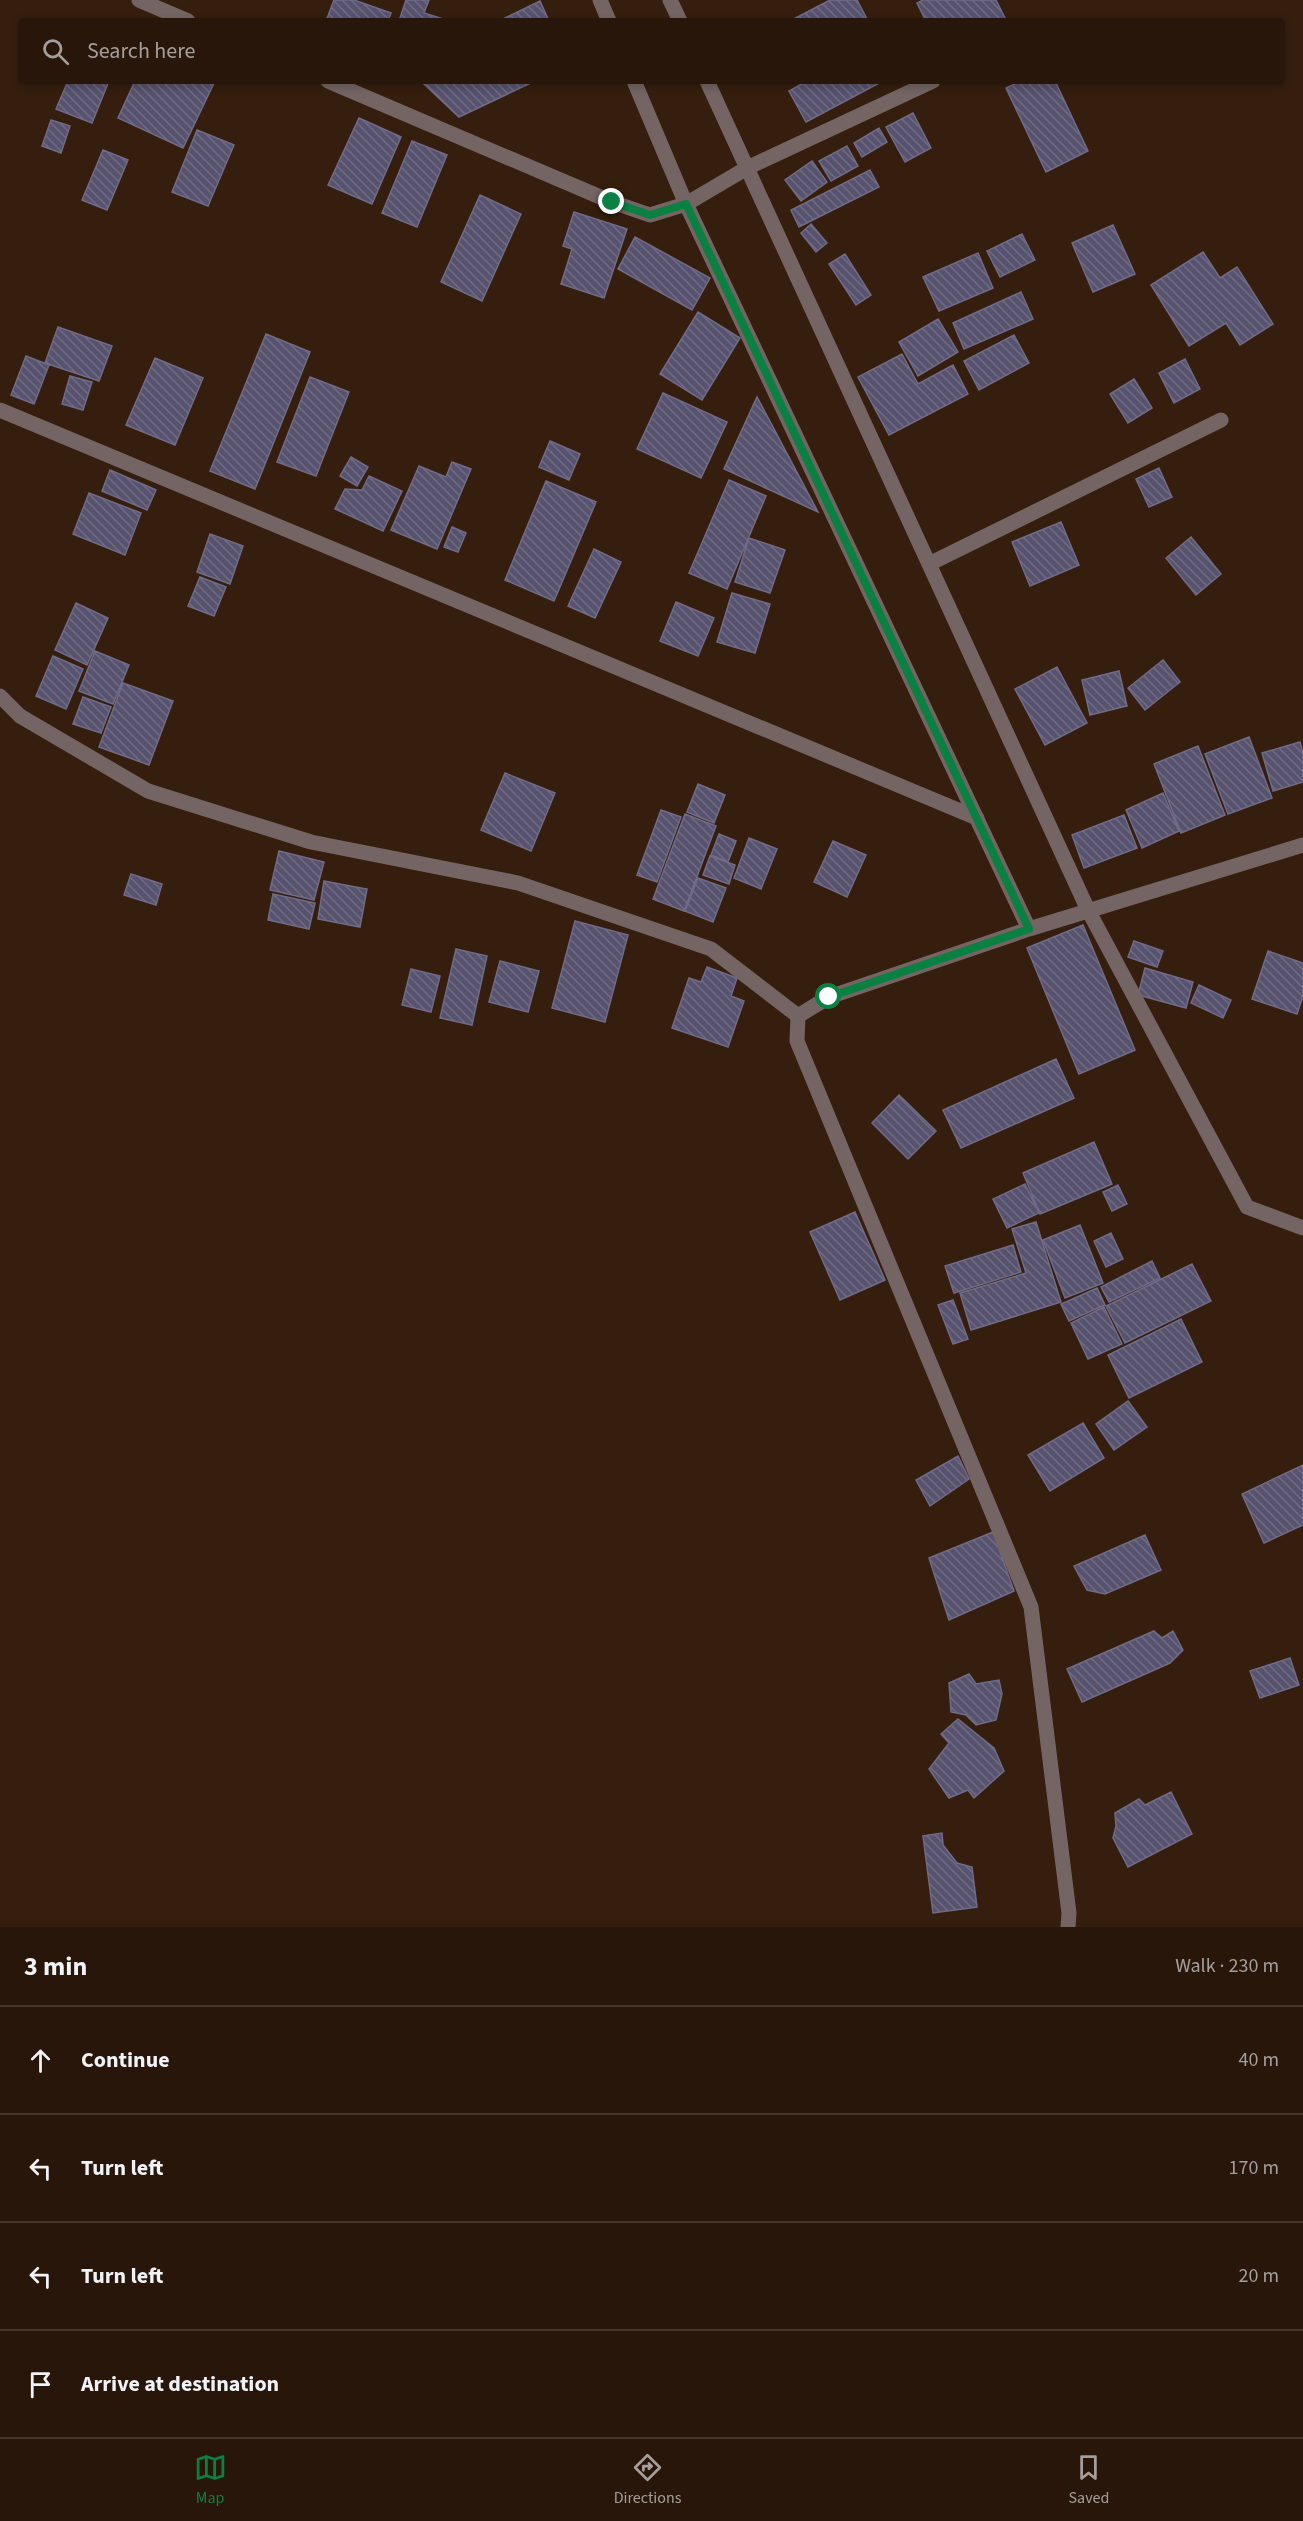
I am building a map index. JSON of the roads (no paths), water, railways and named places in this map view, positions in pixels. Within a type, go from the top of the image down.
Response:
[{"type":"street","points":[[139,0],[181,18]]},
{"type":"street","points":[[600,0],[608,18]]},
{"type":"street","points":[[670,0],[679,18]]},
{"type":"street","points":[[335,84],[650,215],[686,204],[747,168],[927,84]]},
{"type":"street","points":[[635,84],[686,204],[1029,929]]},
{"type":"street","points":[[708,84],[1088,909],[1247,1207],[1303,1228]]},
{"type":"street","points":[[0,410],[976,818]]},
{"type":"street","points":[[929,564],[1221,420]]},
{"type":"street","points":[[0,696],[21,716],[148,791],[311,842],[518,883],[711,949],[798,1016]]},
{"type":"street","points":[[798,1016],[829,997],[1088,909],[1303,844]]},
{"type":"street","points":[[798,1016],[797,1041],[1031,1607],[1069,1913],[1068,1927]]}]
